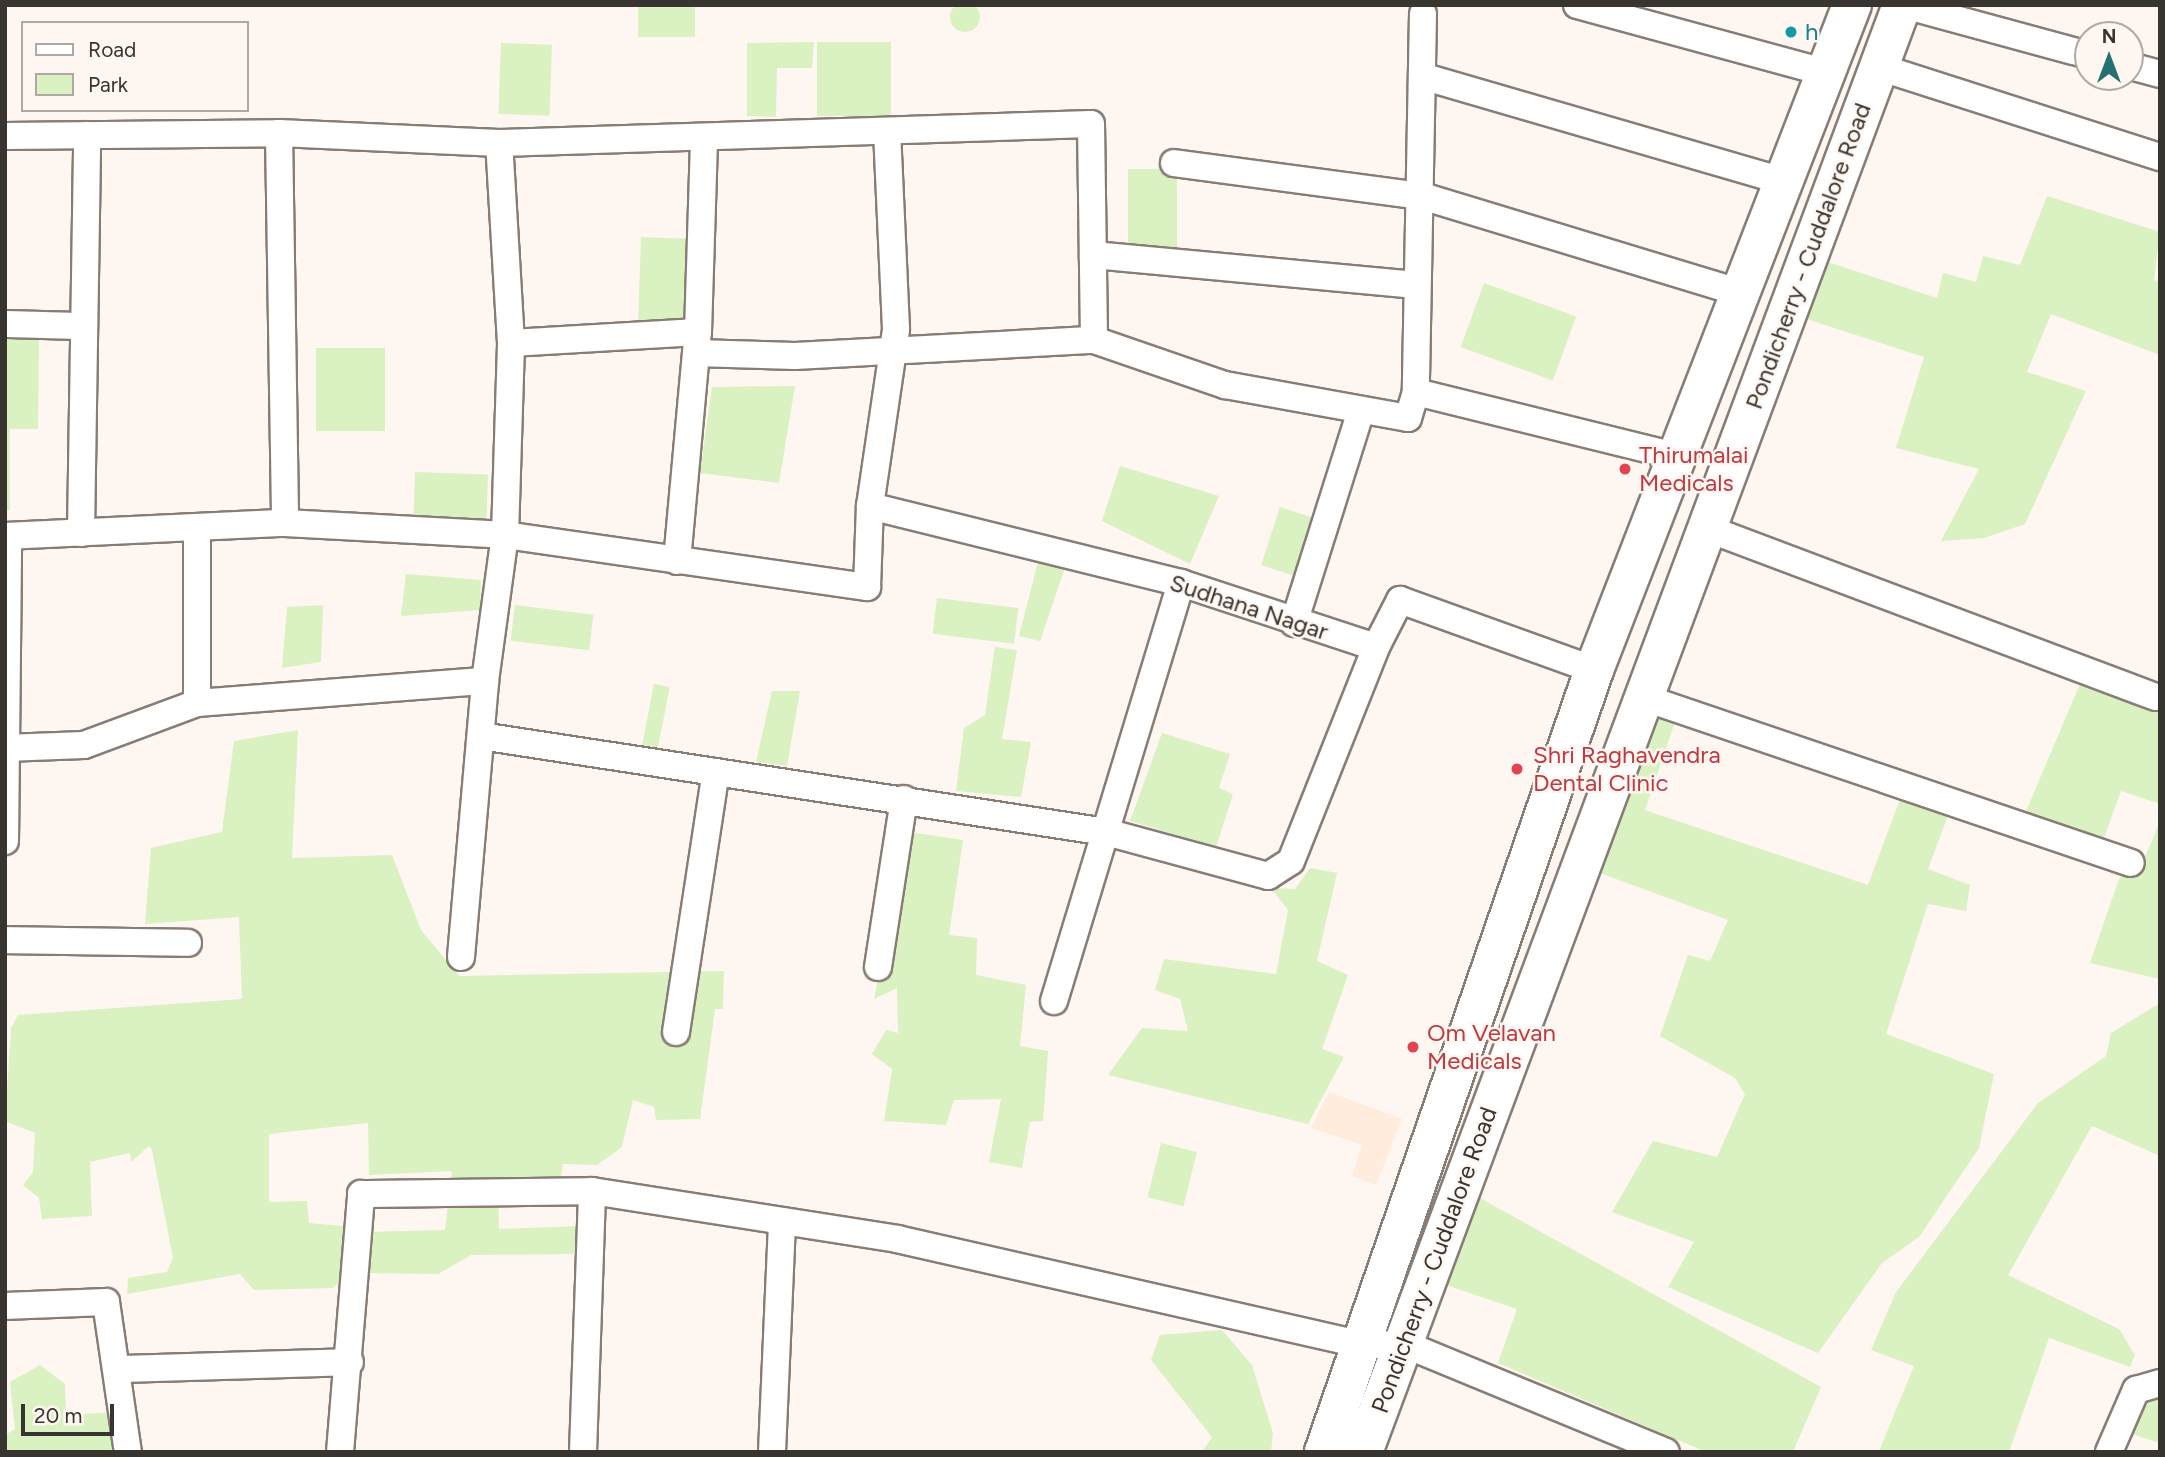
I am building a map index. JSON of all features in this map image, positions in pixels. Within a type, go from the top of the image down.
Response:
[{"type":"highway","name":"Pondicherry - Cuddalore Road","points":[[1324,1452],[1365,1345],[1598,664],[1738,292],[1852,5]]},
{"type":"highway","name":"Pondicherry - Cuddalore Road","points":[[1363,1452],[1646,686],[1903,5]]},
{"type":"highway","points":[[1598,664],[1646,686]]},
{"type":"street","points":[[1577,5],[1827,73]]},
{"type":"street","points":[[1903,5],[2074,51]]},
{"type":"street","points":[[511,343],[697,342],[795,356],[895,347],[1094,340],[1225,385],[1408,418],[1416,392],[1425,77],[1423,14]]},
{"type":"street","points":[[1879,67],[2160,157]]},
{"type":"street","points":[[1425,77],[1783,181]]},
{"type":"street","points":[[5,136],[279,133],[499,143],[887,134],[1091,124],[1094,340]]},
{"type":"street","points":[[279,133],[285,523]]},
{"type":"street","points":[[5,841],[6,536],[285,523],[505,535],[867,587],[870,506],[895,347],[887,134]]},
{"type":"street","points":[[81,533],[87,135]]},
{"type":"street","points":[[677,561],[697,342],[705,139]]},
{"type":"street","points":[[461,957],[485,681],[505,535],[511,343],[499,143]]},
{"type":"street","points":[[1174,163],[1422,196],[1738,292]]},
{"type":"street","points":[[1093,255],[1417,285]]},
{"type":"street","points":[[5,324],[84,326]]},
{"type":"street","points":[[1416,392],[1678,457]]},
{"type":"street","points":[[1294,623],[1361,410]]},
{"type":"street","name":"Sudhana Nagar","points":[[870,506],[1181,583],[1294,623],[1376,647]]},
{"type":"street","points":[[197,527],[197,702]]},
{"type":"street","points":[[1706,528],[2155,697]]},
{"type":"street","points":[[1054,1001],[1181,583]]},
{"type":"street","points":[[481,736],[1106,832],[1268,876],[1282,872],[1376,647],[1400,600],[1598,664]]},
{"type":"street","points":[[6,748],[84,744],[197,702],[485,681]]},
{"type":"street","points":[[1646,686],[2131,863]]},
{"type":"street","points":[[676,1032],[716,772]]},
{"type":"street","points":[[878,967],[904,799]]},
{"type":"street","points":[[5,940],[188,943]]},
{"type":"street","points":[[340,1452],[361,1194],[592,1191],[897,1239],[1365,1345],[1404,1343],[1666,1452]]},
{"type":"street","points":[[583,1452],[592,1191]]},
{"type":"street","points":[[772,1452],[782,1221]]},
{"type":"street","points":[[5,1306],[106,1302],[119,1369],[128,1452]]},
{"type":"street","points":[[119,1369],[349,1362]]},
{"type":"street","points":[[2109,1452],[2136,1390],[2160,1383]]},
{"type":"shaded area","points":[[1329,1092],[1402,1119],[1376,1185],[1352,1176],[1362,1145],[1311,1128]]},
{"type":"green space","points":[[965,2],[976,6],[980,17],[976,28],[965,32],[954,28],[950,17],[954,6]]},
{"type":"green space","points":[[638,5],[695,5],[695,37],[638,37]]},
{"type":"green space","points":[[814,42],[812,68],[777,68],[776,117],[747,116],[747,43]]},
{"type":"green space","points":[[817,42],[891,42],[891,116],[817,116]]},
{"type":"green space","points":[[501,43],[552,45],[549,116],[499,114]]},
{"type":"green space","points":[[1128,169],[1177,169],[1177,251],[1128,251]]},
{"type":"green space","points":[[2047,196],[2160,232],[2154,280],[2160,282],[2160,355],[2051,314],[2027,372],[2086,391],[2025,524],[1984,538],[1941,541],[1979,469],[1896,448],[1924,357],[1791,314],[1813,257],[1937,298],[1943,273],[1976,282],[1983,256],[2020,265]]},
{"type":"green space","points":[[641,237],[696,239],[693,323],[638,321]]},
{"type":"green space","points":[[1484,283],[1576,317],[1553,380],[1461,347]]},
{"type":"green space","points":[[5,335],[39,336],[38,429],[10,429],[10,510],[5,510]]},
{"type":"green space","points":[[316,348],[385,348],[385,431],[316,431]]},
{"type":"green space","points":[[795,386],[779,483],[700,473],[712,387]]},
{"type":"green space","points":[[1120,466],[1219,496],[1190,564],[1102,521]]},
{"type":"green space","points":[[415,472],[488,475],[486,521],[413,518]]},
{"type":"green space","points":[[1280,507],[1320,520],[1301,578],[1261,565]]},
{"type":"green space","points":[[1039,558],[1067,562],[1040,641],[1019,636]]},
{"type":"green space","points":[[406,574],[481,580],[480,610],[401,616]]},
{"type":"green space","points":[[937,598],[1018,608],[1014,644],[933,634]]},
{"type":"green space","points":[[323,605],[321,662],[282,668],[287,607]]},
{"type":"green space","points":[[515,605],[593,615],[589,650],[511,641]]},
{"type":"green space","points":[[995,647],[1017,650],[1002,739],[1031,742],[1021,797],[956,791],[964,728],[985,715]]},
{"type":"green space","points":[[2085,672],[2160,699],[2160,804],[2121,791],[2101,846],[2024,816]]},
{"type":"green space","points":[[654,684],[670,687],[658,748],[642,745]]},
{"type":"green space","points":[[772,691],[800,691],[787,766],[756,762]]},
{"type":"green space","points":[[1638,707],[1675,722],[1645,810],[1868,885],[1902,794],[1949,813],[1928,869],[1970,885],[1966,911],[1928,904],[1886,1034],[1994,1074],[1979,1148],[1919,1237],[1882,1263],[1818,1353],[1668,1287],[1694,1242],[1612,1212],[1653,1141],[1717,1157],[1745,1094],[1735,1078],[1660,1036],[1688,955],[1710,961],[1728,920],[1586,868]]},
{"type":"green space","points":[[298,730],[292,858],[392,855],[421,930],[459,976],[724,971],[723,1009],[715,1009],[700,1119],[656,1120],[654,1107],[633,1100],[622,1147],[597,1165],[563,1164],[560,1181],[450,1191],[452,1171],[369,1175],[368,1123],[269,1134],[269,1202],[307,1201],[309,1223],[353,1227],[353,1267],[333,1288],[254,1290],[240,1274],[127,1294],[128,1278],[167,1272],[173,1258],[152,1150],[149,1146],[131,1162],[130,1153],[90,1162],[92,1216],[42,1219],[39,1198],[23,1185],[33,1172],[35,1133],[5,1121],[11,1028],[18,1015],[242,999],[239,917],[145,924],[151,848],[222,832],[234,741]]},
{"type":"green space","points":[[1162,733],[1230,754],[1219,788],[1233,794],[1216,847],[1130,821]]},
{"type":"green space","points":[[2160,821],[2160,979],[2090,963],[2119,879],[2146,855]]},
{"type":"green space","points":[[909,832],[963,840],[949,935],[977,938],[976,975],[1026,985],[1020,1046],[1048,1051],[1043,1121],[1030,1122],[1022,1168],[989,1162],[1001,1099],[954,1100],[946,1125],[884,1121],[892,1069],[872,1054],[886,1030],[898,1033],[897,988],[874,999]]},
{"type":"green space","points":[[1310,868],[1337,873],[1317,961],[1348,975],[1322,1049],[1344,1057],[1308,1124],[1108,1075],[1142,1028],[1188,1031],[1180,999],[1155,990],[1164,959],[1276,974],[1288,910],[1271,888],[1295,889]]},
{"type":"green space","points":[[2160,1003],[2160,1156],[2092,1126],[2008,1275],[2119,1329],[2135,1355],[2130,1367],[2049,1338],[2009,1452],[1879,1451],[1914,1366],[1871,1350],[1896,1292],[2038,1103],[2106,1056],[2111,1033]]},
{"type":"green space","points":[[1161,1143],[1197,1152],[1183,1206],[1147,1197]]},
{"type":"green space","points":[[449,1195],[498,1195],[499,1229],[578,1226],[574,1254],[471,1255],[438,1274],[359,1273],[366,1232],[445,1230]]},
{"type":"green space","points":[[1480,1198],[1821,1387],[1793,1452],[1706,1452],[1498,1363],[1517,1309],[1443,1284]]},
{"type":"green space","points":[[1222,1330],[1252,1365],[1273,1433],[1271,1452],[1202,1452],[1212,1437],[1151,1360],[1160,1335]]},
{"type":"green space","points":[[40,1365],[65,1384],[66,1415],[119,1412],[123,1452],[5,1452],[5,1435],[15,1429],[10,1382]]},
{"type":"green space","points":[[2160,1386],[2160,1443],[2119,1430],[2134,1394]]},
{"type":"place","name":"h","points":[[1791,32]]},
{"type":"place","name":"Thirumalai Medicals","points":[[1625,469]]},
{"type":"place","name":"Shri Raghavendra Dental Clinic","points":[[1517,769]]},
{"type":"place","name":"Om Velavan Medicals","points":[[1413,1047]]}]
